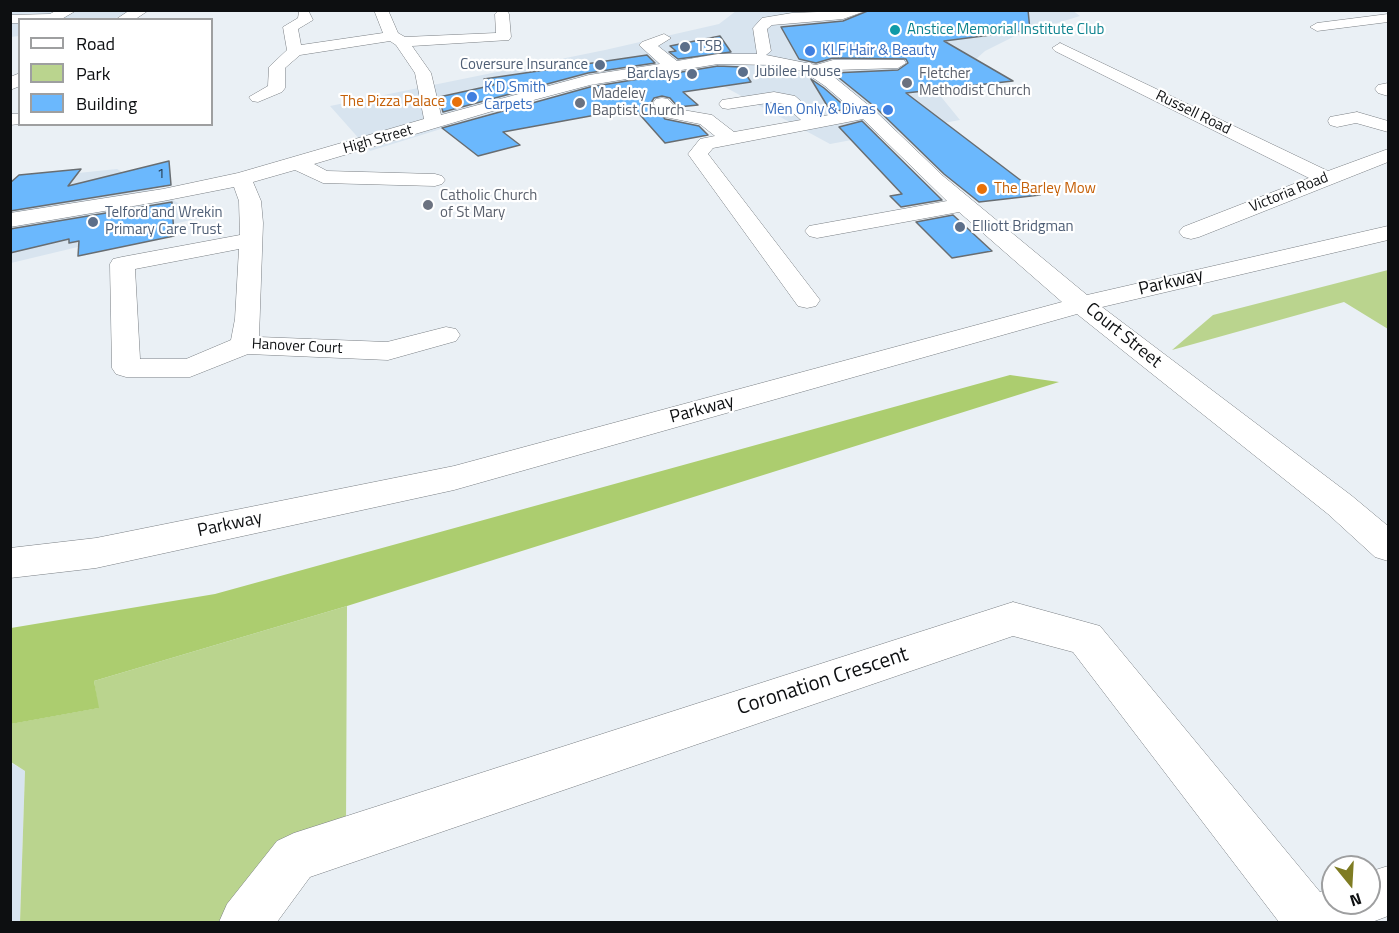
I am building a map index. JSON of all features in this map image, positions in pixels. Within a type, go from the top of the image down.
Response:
[{"type":"street","points":[[52,18],[70,10]]},
{"type":"street","points":[[126,18],[142,10]]},
{"type":"street","points":[[381,10],[397,39],[423,73],[434,123]]},
{"type":"street","points":[[768,55],[760,28],[767,21],[792,17],[843,15],[861,10]]},
{"type":"street","points":[[502,14],[504,37]]},
{"type":"street","points":[[295,51],[290,27],[306,20],[304,15]]},
{"type":"street","points":[[1317,27],[1389,18]]},
{"type":"street","points":[[258,97],[276,88],[277,67],[295,51],[397,39],[523,36]]},
{"type":"street","points":[[664,38],[647,45],[673,66]]},
{"type":"street","name":"Russell Road","points":[[1060,48],[1325,178]]},
{"type":"street","name":"High Street","points":[[10,220],[163,195],[241,178],[589,80],[718,59],[768,55]]},
{"type":"street","name":"Court Street","points":[[768,55],[816,71],[867,113],[1025,258],[1130,344],[1340,505],[1389,547]]},
{"type":"street","points":[[816,71],[833,65],[898,63]]},
{"type":"street","points":[[728,104],[774,97],[789,100],[815,123]]},
{"type":"street","points":[[662,104],[671,113],[706,119],[730,140]]},
{"type":"street","points":[[807,300],[698,154],[707,143],[867,113]]},
{"type":"street","points":[[1337,122],[1357,117],[1389,127]]},
{"type":"street","name":"Victoria Road","points":[[1191,232],[1389,155]]},
{"type":"street","points":[[298,163],[323,177],[435,180]]},
{"type":"street","name":"Hanover Court","points":[[241,178],[250,201],[249,319],[243,345],[388,351],[446,335]]},
{"type":"street","points":[[817,231],[964,204]]},
{"type":"street","name":"Parkway","points":[[10,564],[96,553],[454,478],[1083,304],[1389,233]]},
{"type":"street","points":[[243,345],[190,368],[126,368],[122,264],[250,240]]},
{"type":"street","name":"Coronation Crescent","points":[[245,922],[294,858],[1013,619],[1086,638],[1311,922],[1328,915]]},
{"type":"shaded area","points":[[1072,10],[1080,16],[1015,36],[985,51],[938,93],[960,120],[830,144],[723,86],[592,88],[547,96],[370,151],[330,106],[605,50],[719,24],[736,11]]},
{"type":"shaded area","points":[[10,11],[132,11],[115,18],[18,18],[18,36],[11,37]]},
{"type":"shaded area","points":[[117,169],[203,217],[11,263],[10,180]]},
{"type":"shaded area","points":[[10,762],[25,771],[20,922],[11,922]]},
{"type":"green space","points":[[1388,270],[1388,329],[1344,302],[1172,350],[1213,315]]},
{"type":"green space","points":[[1010,375],[1059,382],[347,606],[94,681],[99,708],[11,724],[11,628],[215,594]]},
{"type":"green space","points":[[347,606],[346,827],[282,850],[229,922],[20,922],[25,771],[11,762],[10,724],[98,708],[94,681]]},
{"type":"building","points":[[870,10],[1028,10],[1030,30],[944,41],[1013,81],[906,93],[1040,195],[979,202],[944,174],[875,107],[833,73],[898,70],[908,63],[906,59],[833,58],[816,63],[799,59],[781,27],[843,21]]},
{"type":"building","points":[[720,36],[731,52],[678,59],[669,52],[676,51],[670,46]]},
{"type":"building","points":[[647,55],[655,63],[588,73],[443,112],[439,97],[494,85],[484,79]]},
{"type":"building","points":[[718,66],[741,67],[751,82],[683,92],[698,105],[678,107],[670,98],[662,96],[654,98],[651,103],[665,119],[699,126],[708,135],[665,143],[634,108],[503,132],[520,145],[478,156],[442,128],[590,87]]},
{"type":"building","points":[[811,79],[824,88],[848,109],[831,112]]},
{"type":"building","points":[[862,121],[942,200],[901,207],[890,196],[902,194],[839,127]]},
{"type":"building","points":[[169,161],[171,185],[10,211],[10,183],[19,175],[81,169],[68,186]]},
{"type":"building","points":[[172,202],[174,236],[78,256],[79,241],[69,243],[69,239],[10,253],[10,229]]},
{"type":"building","points":[[953,215],[992,251],[952,258],[916,222]]},
{"type":"place","name":"Anstice Memorial Institute Club","points":[[895,30]]},
{"type":"place","name":"TSB","points":[[685,47]]},
{"type":"place","name":"KLF Hair & Beauty","points":[[810,51]]},
{"type":"place","name":"Coversure Insurance","points":[[600,65]]},
{"type":"place","name":"Jubilee House","points":[[743,72]]},
{"type":"place","name":"Barclays","points":[[692,74]]},
{"type":"place","name":"Fletcher Methodist Church","points":[[907,83]]},
{"type":"place","name":"K D Smith Carpets","points":[[472,97]]},
{"type":"place","name":"The Pizza Palace","points":[[457,102]]},
{"type":"place","name":"Madeley Baptist Church","points":[[580,103]]},
{"type":"place","name":"Men Only & Divas","points":[[888,110]]},
{"type":"place","name":"The Barley Mow","points":[[982,189]]},
{"type":"place","name":"Catholic Church of St Mary","points":[[428,205]]},
{"type":"place","name":"Telford and Wrekin Primary Care Trust","points":[[93,222]]},
{"type":"place","name":"Elliott Bridgman","points":[[960,227]]}]
